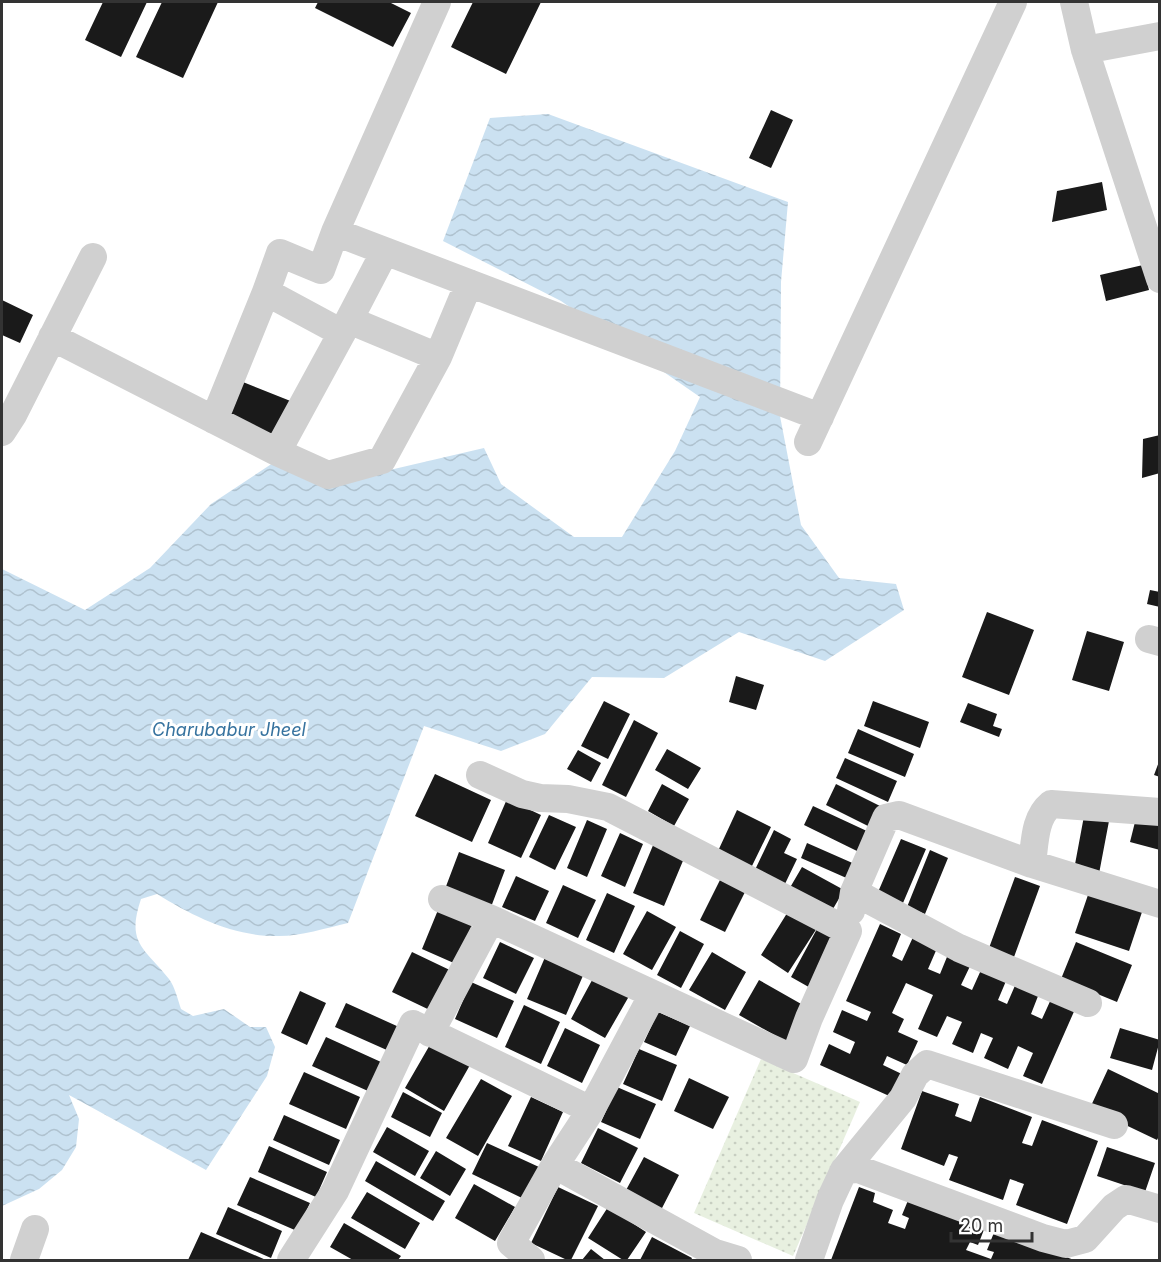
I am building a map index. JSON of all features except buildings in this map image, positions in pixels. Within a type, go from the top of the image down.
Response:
[{"type":"street","points":[[214,420],[280,253],[321,270],[335,232],[437,2]]},
{"type":"street","points":[[808,442],[1013,2]]},
{"type":"street","points":[[1074,2],[1085,50],[1160,279]]},
{"type":"street","points":[[1085,50],[1160,36]]},
{"type":"street","points":[[335,232],[820,417]]},
{"type":"street","points":[[277,452],[385,251]]},
{"type":"street","points":[[2,432],[13,415],[93,257]]},
{"type":"street","points":[[52,337],[277,452],[328,475],[382,460],[438,357],[469,283]]},
{"type":"street","points":[[266,292],[346,327],[438,357]]},
{"type":"street","points":[[480,775],[522,794],[540,798],[568,799],[608,807],[848,931]]},
{"type":"street","points":[[1032,864],[1038,823],[1043,810],[1051,804],[1160,812]]},
{"type":"street","points":[[442,899],[491,919],[794,1059],[809,1018],[848,931],[854,892],[886,818],[899,815],[1032,864],[1160,904]]},
{"type":"street","points":[[854,892],[959,948],[1088,1003]]},
{"type":"street","points":[[430,1033],[491,919]]},
{"type":"street","points":[[531,1260],[511,1244],[555,1165],[591,1110],[653,994]]},
{"type":"street","points":[[291,1260],[335,1191],[413,1024],[591,1110]]},
{"type":"street","points":[[809,1260],[830,1200],[844,1170],[903,1098],[915,1076],[927,1064],[1114,1125]]},
{"type":"street","points":[[555,1165],[715,1253],[738,1260]]},
{"type":"street","points":[[844,1170],[858,1169],[1043,1238],[1066,1244],[1085,1239],[1114,1207],[1126,1199],[1160,1209]]},
{"type":"street","points":[[24,1260],[34,1229]]},
{"type":"green space","points":[[761,1059],[860,1102],[793,1256],[694,1213]]},
{"type":"water","name":"Charubabur Jheel","points":[[548,114],[788,202],[781,282],[780,416],[801,525],[839,578],[896,584],[904,610],[825,661],[739,632],[664,678],[592,677],[545,734],[501,751],[424,726],[348,923],[296,935],[263,935],[215,924],[157,894],[141,899],[137,914],[137,936],[145,951],[171,982],[181,1009],[193,1016],[224,1009],[250,1027],[266,1027],[275,1047],[267,1076],[206,1170],[69,1095],[79,1119],[76,1147],[62,1170],[39,1189],[2,1206],[2,569],[85,610],[150,568],[211,504],[279,459],[327,482],[484,448],[501,484],[574,537],[622,537],[675,451],[700,397],[561,301],[443,241],[490,118]]}]
